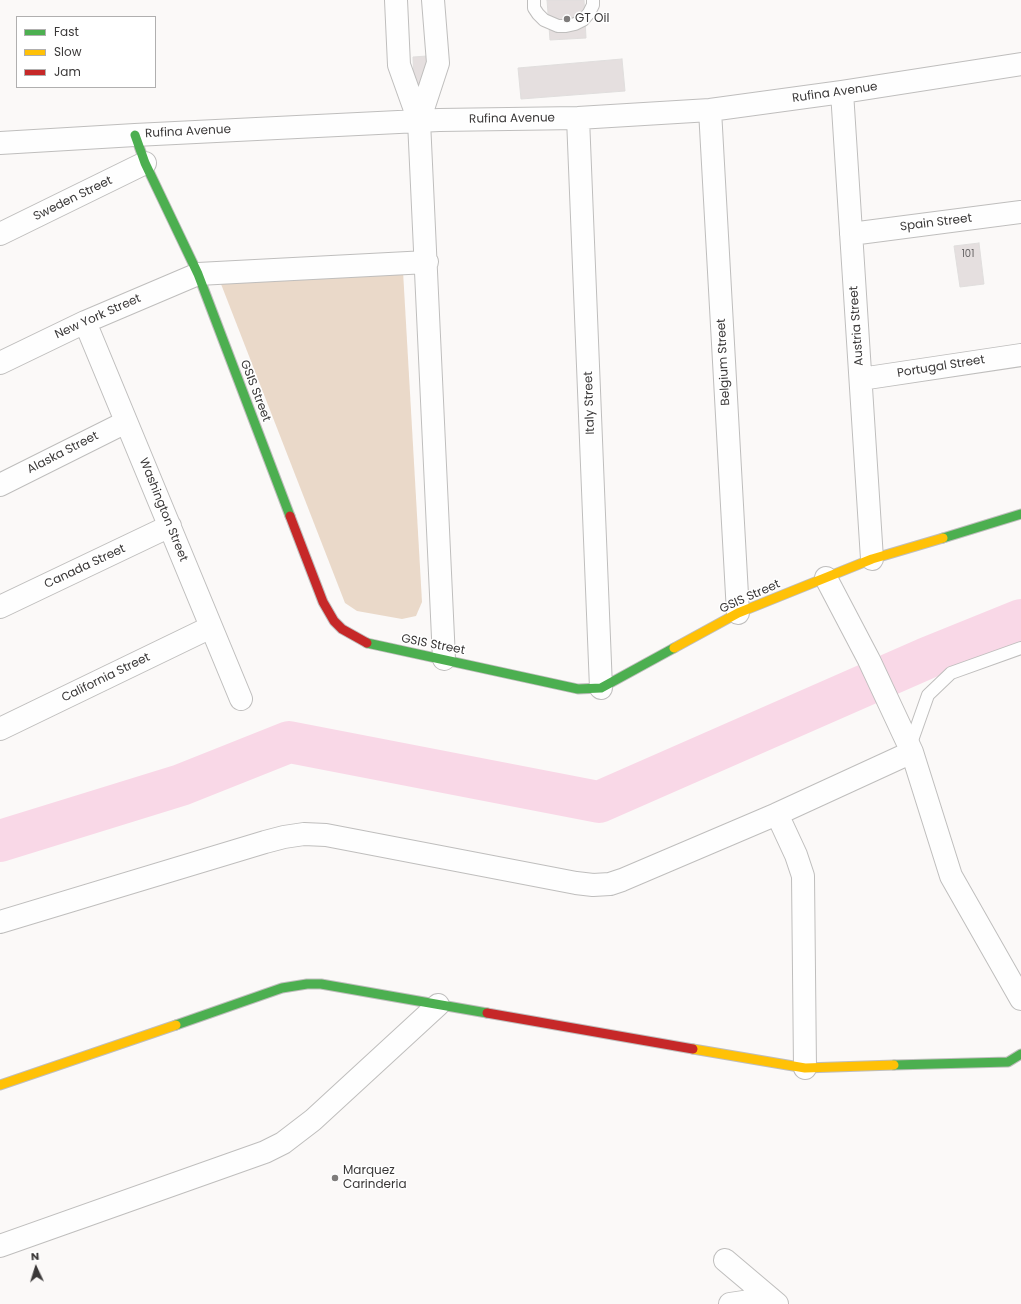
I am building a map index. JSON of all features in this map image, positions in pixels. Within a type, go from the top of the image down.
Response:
[{"type":"street","points":[[396,0],[399,65],[419,121],[427,262],[444,659]]},
{"type":"street","points":[[419,121],[438,63],[433,0]]},
{"type":"street","name":"Rufina Avenue","points":[[0,143],[419,121],[578,118],[710,110],[842,92],[1021,64]]},
{"type":"street","name":"Austria Street","points":[[842,92],[872,559]]},
{"type":"street","name":"Belgium Street","points":[[710,110],[738,613]]},
{"type":"street","name":"Italy Street","points":[[578,118],[601,688]]},
{"type":"street","name":"GSIS Street","points":[[135,135],[145,164],[198,274],[328,612],[334,622],[342,629],[367,643],[578,689],[601,688],[738,613],[872,559],[1021,514]]},
{"type":"street","name":"Sweden Street","points":[[0,234],[145,164]]},
{"type":"street","name":"Spain Street","points":[[851,234],[1021,212]]},
{"type":"street","points":[[198,274],[427,262]]},
{"type":"street","name":"New York Street","points":[[0,363],[85,322],[198,274]]},
{"type":"street","name":"Washington Street","points":[[85,322],[241,699]]},
{"type":"street","name":"Portugal Street","points":[[861,379],[1021,355]]},
{"type":"street","name":"Alaska Street","points":[[0,485],[126,422]]},
{"type":"street","name":"Canada Street","points":[[0,607],[170,526]]},
{"type":"street","points":[[826,578],[869,660],[911,749],[951,876],[1021,999]]},
{"type":"street","name":"California Street","points":[[0,729],[211,627]]},
{"type":"street","points":[[0,922],[265,842],[304,834],[326,835],[576,883],[593,885],[610,884],[777,814],[911,749]]},
{"type":"street","points":[[777,814],[796,855],[803,876],[805,1068]]},
{"type":"street","points":[[0,1085],[282,988],[295,985],[321,984],[805,1068],[1008,1062],[1021,1054]]},
{"type":"street","points":[[0,1246],[265,1152],[283,1143],[313,1120],[438,1005]]},
{"type":"street","points":[[725,1260],[774,1301]]},
{"type":"street","points":[[730,1304],[774,1301]]},
{"type":"lane","points":[[534,0],[534,8],[538,14],[544,20],[558,26],[575,24],[583,20],[593,6],[592,0]]},
{"type":"lane","points":[[911,749],[928,695],[951,673],[1021,648]]},
{"type":"shaded area","points":[[403,271],[422,602],[416,616],[402,619],[357,611],[345,603],[221,284]]},
{"type":"building","name":"GT Oil","points":[[547,0],[584,0],[586,38],[550,40]]},
{"type":"building","points":[[427,56],[428,86],[414,87],[413,57]]},
{"type":"building","points":[[622,59],[625,91],[521,99],[518,68]]},
{"type":"building","points":[[979,243],[984,284],[960,287],[954,246]]},
{"type":"waterway","points":[[0,841],[181,785],[289,742],[599,802],[927,658],[1021,620]]},
{"type":"traffic: fast","points":[[135,135],[145,163],[198,274],[290,516]]},
{"type":"traffic: fast","points":[[943,538],[1021,514]]},
{"type":"traffic: fast","points":[[367,643],[578,689],[601,688],[674,648]]},
{"type":"traffic: fast","points":[[176,1025],[282,988],[307,984],[321,984],[487,1013]]},
{"type":"traffic: fast","points":[[894,1065],[1008,1062],[1021,1054]]},
{"type":"traffic: slow","points":[[674,648],[738,613],[872,559],[943,538]]},
{"type":"traffic: slow","points":[[0,1085],[176,1025]]},
{"type":"traffic: slow","points":[[693,1049],[805,1068],[894,1065]]},
{"type":"traffic: jam","points":[[290,516],[323,602],[334,621],[342,629],[367,643]]},
{"type":"traffic: jam","points":[[487,1013],[693,1049]]},
{"type":"place","name":"GT Oil","points":[[567,19]]},
{"type":"place","name":"Marquez Carinderia","points":[[335,1178]]}]
